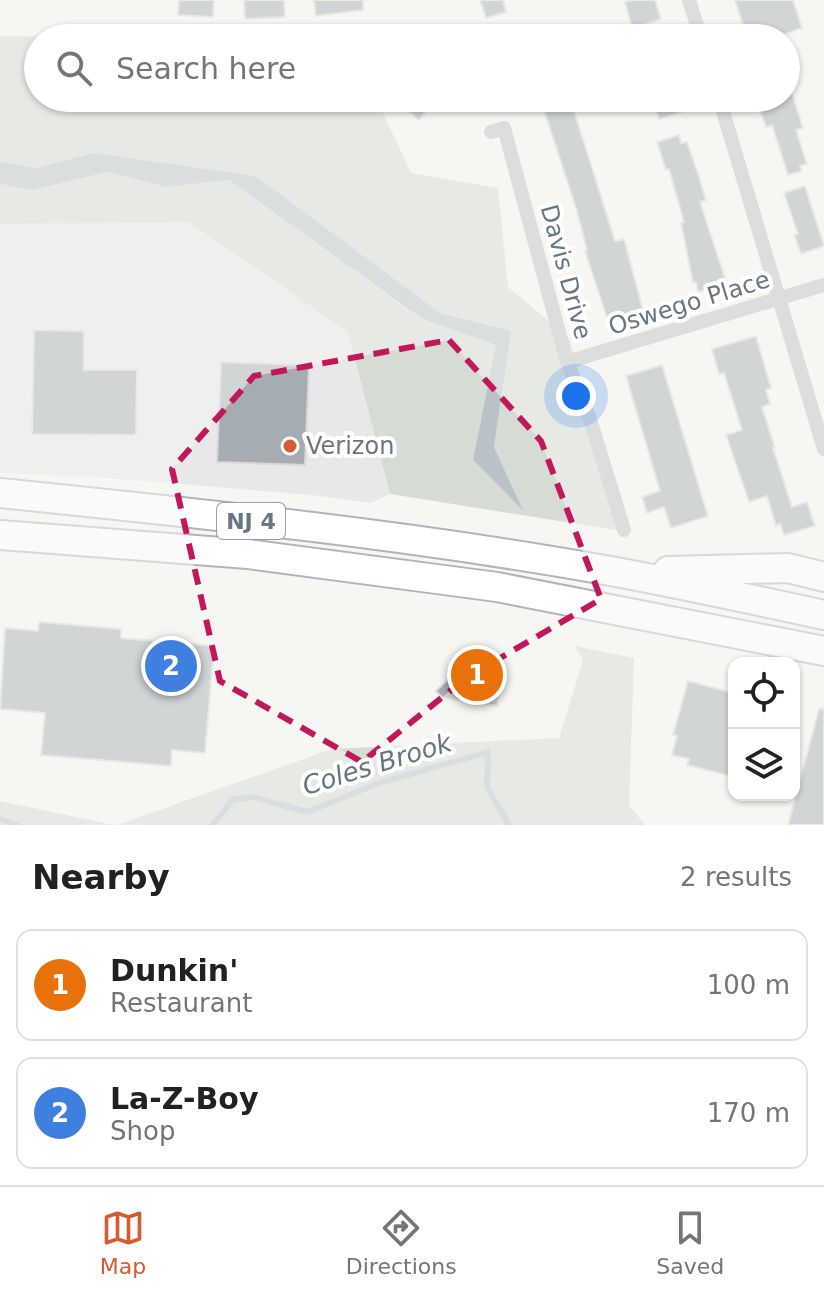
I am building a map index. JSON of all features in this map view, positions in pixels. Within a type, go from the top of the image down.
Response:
[{"type":"highway","name":"NJ 4","points":[[0,493],[375,536],[615,572],[824,615]]},
{"type":"highway","name":"NJ 4","points":[[0,535],[248,554],[497,587],[753,635],[815,653]]},
{"type":"highway","points":[[615,572],[788,568],[824,563]]},
{"type":"highway","points":[[788,568],[824,577]]},
{"type":"street","points":[[689,0],[697,24]]},
{"type":"street","points":[[723,112],[824,449]]},
{"type":"street","name":"Davis Drive","points":[[491,132],[504,128],[567,362],[590,419],[624,530]]},
{"type":"street","name":"Oswego Place","points":[[567,362],[824,285]]},
{"type":"highlighted area","points":[[449,340],[541,441],[601,599],[466,678],[362,762],[220,681],[172,469],[254,376]]},
{"type":"shaded area","points":[[0,36],[24,36],[24,112],[383,112],[411,173],[498,188],[508,287],[569,338],[628,532],[390,494],[348,332],[189,222],[0,224],[0,184],[32,190],[107,172],[166,187],[229,180],[421,319],[496,345],[473,460],[522,508],[494,447],[510,331],[440,313],[256,176],[93,153],[35,168],[0,161]]},
{"type":"shaded area","points":[[93,153],[256,176],[440,313],[511,331],[494,447],[523,510],[473,460],[496,345],[422,319],[229,180],[166,187],[107,172],[32,190],[0,184],[0,161],[35,168]]},
{"type":"shaded area","points":[[189,222],[348,332],[390,494],[371,503],[97,477],[0,473],[0,224]]},
{"type":"shaded area","points":[[575,646],[634,658],[629,805],[645,825],[117,825],[332,749],[559,738],[583,660]]},
{"type":"shaded area","points":[[0,801],[114,825],[0,825]]},
{"type":"building","points":[[179,0],[214,0],[213,17],[178,15]]},
{"type":"building","points":[[244,0],[284,0],[285,17],[245,19]]},
{"type":"building","points":[[314,0],[363,0],[363,10],[316,16]]},
{"type":"building","points":[[480,0],[503,0],[506,12],[486,18]]},
{"type":"building","points":[[655,0],[661,19],[631,24],[625,2]]},
{"type":"building","points":[[735,0],[793,0],[802,28],[800,24],[743,24]]},
{"type":"building","points":[[410,112],[426,112],[419,120]]},
{"type":"building","points":[[545,112],[574,112],[615,241],[624,239],[643,310],[608,321],[585,251],[576,208]]},
{"type":"building","points":[[657,112],[682,112],[659,119]]},
{"type":"building","points":[[761,112],[798,112],[803,128],[796,130],[807,164],[800,166],[802,171],[788,175],[772,125],[766,128]]},
{"type":"building","points":[[679,135],[681,143],[687,142],[699,177],[706,200],[700,202],[727,284],[698,292],[696,282],[693,283],[681,223],[684,222],[669,169],[666,170],[657,142]]},
{"type":"building","points":[[805,186],[824,246],[801,254],[794,235],[798,234],[784,193]]},
{"type":"building","points":[[34,330],[84,331],[84,370],[137,370],[136,435],[32,434]]},
{"type":"building","points":[[756,336],[771,388],[766,390],[770,404],[762,407],[773,448],[792,507],[807,502],[815,526],[784,535],[780,524],[776,526],[767,496],[749,502],[726,435],[742,430],[724,373],[719,374],[712,349]]},
{"type":"building","points":[[221,362],[309,365],[305,465],[217,462]]},
{"type":"building","points":[[662,365],[708,516],[671,528],[664,507],[647,513],[642,497],[660,491],[626,376]]},
{"type":"building","points":[[39,622],[121,629],[121,638],[214,646],[205,753],[172,750],[171,766],[41,755],[45,713],[0,709],[5,628],[38,631]]},
{"type":"building","points":[[479,651],[502,675],[497,706],[443,698],[436,691]]},
{"type":"building","points":[[688,681],[728,691],[728,775],[687,765],[689,759],[672,755],[677,736],[673,735]]},
{"type":"building","points":[[819,709],[824,709],[824,825],[788,825],[794,801],[800,801],[800,780]]},
{"type":"waterway","name":"Coles Brook","points":[[213,825],[232,800],[253,797],[307,812],[379,783],[488,752],[487,787],[509,825]]},
{"type":"waterway","name":"Coles Brook","points":[[0,819],[17,825]]},
{"type":"place","name":"Verizon","points":[[290,446]]},
{"type":"place","name":"La-Z-Boy","points":[[171,666]]},
{"type":"place","name":"Dunkin'","points":[[477,675]]}]
